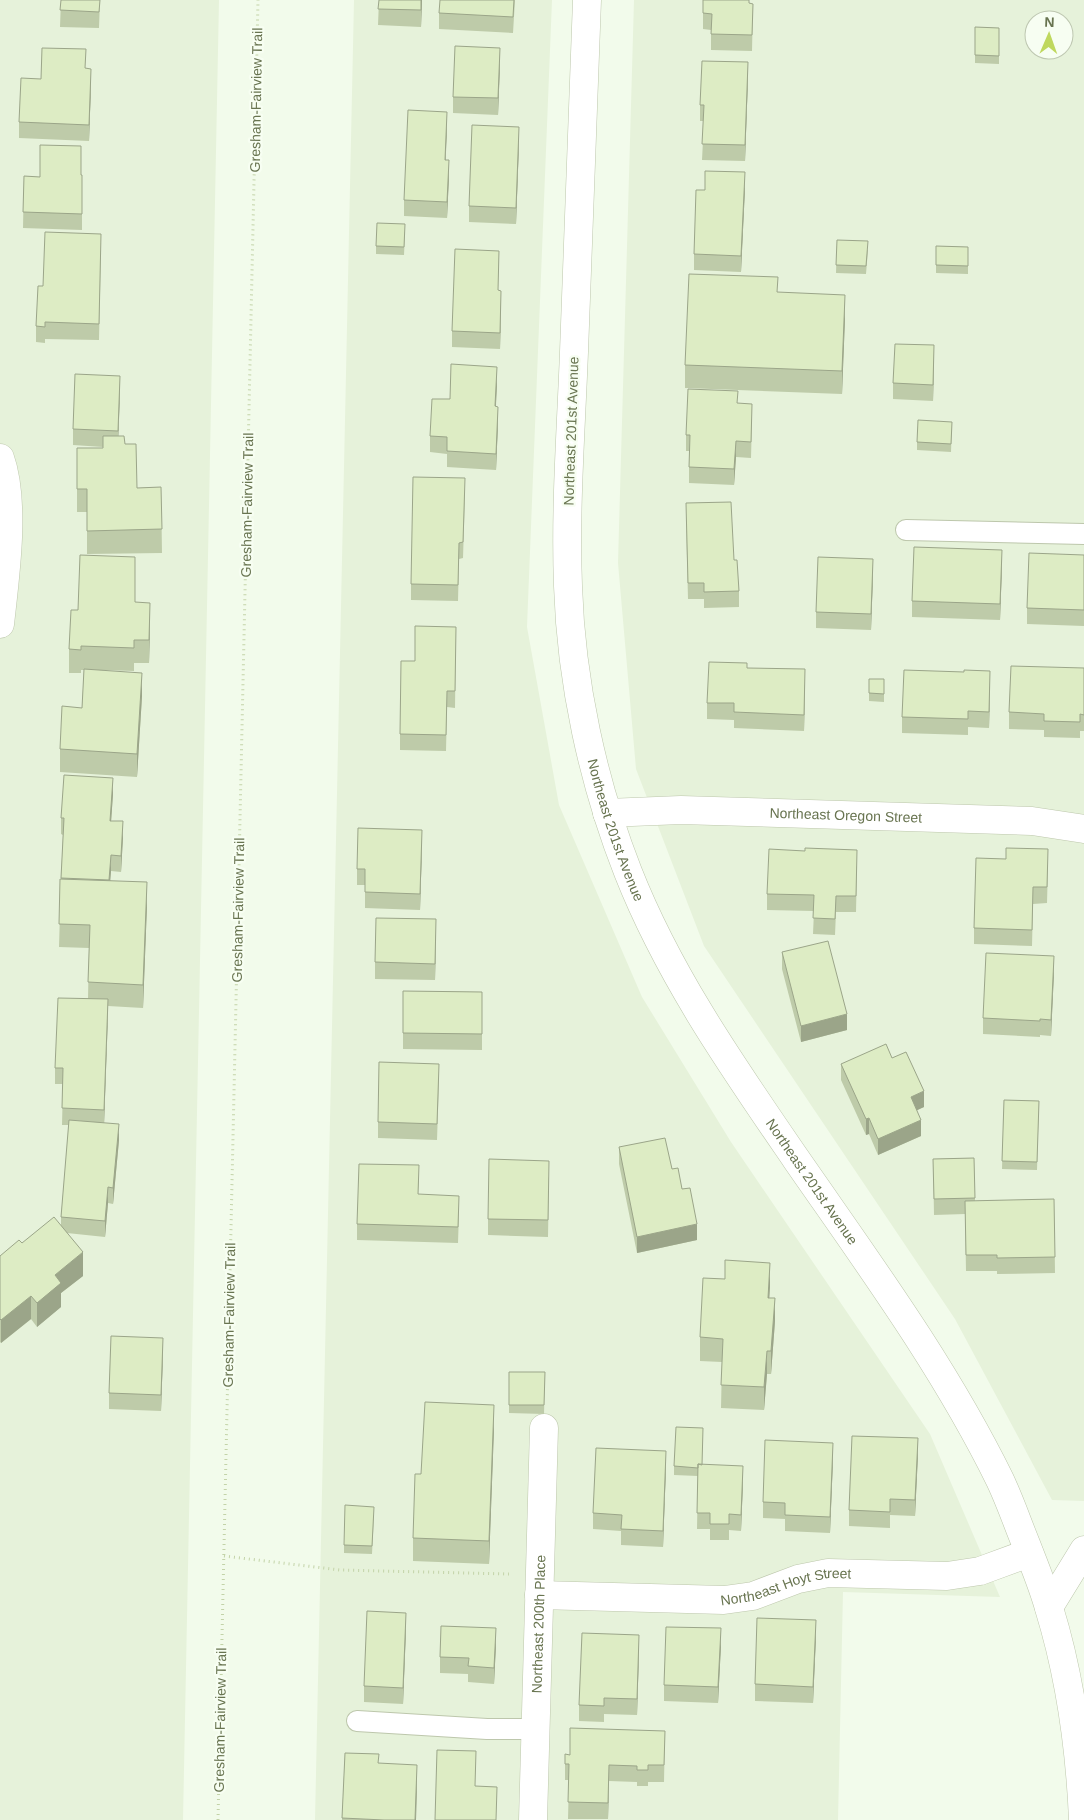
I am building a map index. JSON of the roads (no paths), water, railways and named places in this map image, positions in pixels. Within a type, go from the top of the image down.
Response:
[{"type":"street","name":"Northeast 201st Avenue","points":[[587,0],[569,489],[568,590],[572,642],[582,712],[607,813],[643,907],[670,964],[738,1076],[905,1318],[941,1374],[1002,1485],[1049,1607],[1066,1678],[1081,1784],[1082,1820]]},
{"type":"street","points":[[0,458],[4,471],[8,516],[6,572],[0,624]]},
{"type":"street","name":"Northeast Oregon Street","points":[[607,813],[681,810],[1032,820],[1084,829]]},
{"type":"street","name":"Northeast 200th Place","points":[[533,1820],[544,1428]]},
{"type":"street","points":[[1049,1607],[1084,1550]]},
{"type":"street","name":"Northeast Hoyt Street","points":[[540,1585],[724,1600],[753,1596],[798,1579],[828,1573],[947,1576],[980,1571],[1029,1553]]},
{"type":"lane","points":[[906,530],[1084,534]]},
{"type":"lane","points":[[357,1721],[487,1729],[536,1729]]}]
